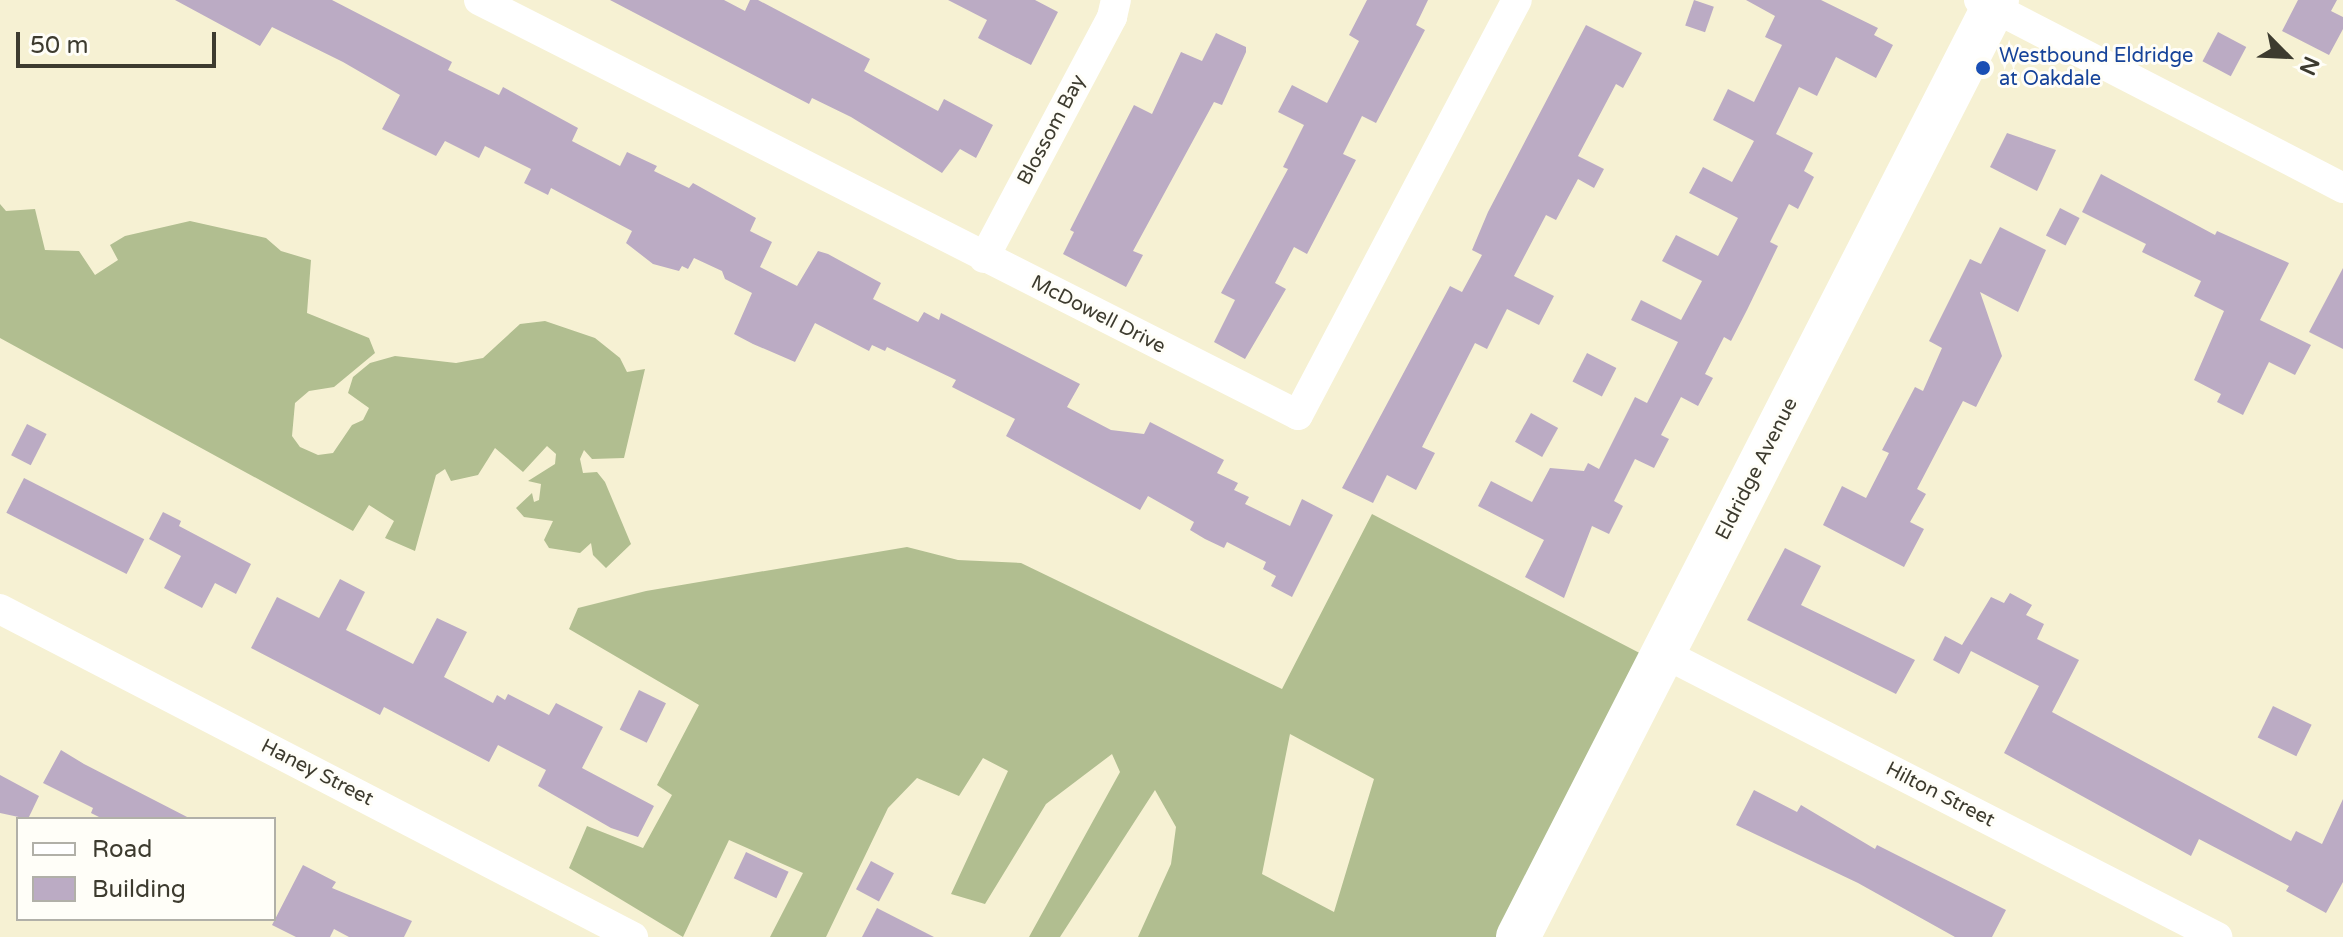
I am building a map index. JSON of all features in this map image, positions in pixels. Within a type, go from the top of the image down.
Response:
[{"type":"street","name":"McDowell Drive","points":[[479,0],[1298,415],[1517,0]]},
{"type":"street","name":"Blossom Bay","points":[[984,258],[1112,17],[1116,0]]},
{"type":"street","points":[[1990,2],[2343,188]]},
{"type":"street","name":"Eldridge Avenue","points":[[1518,937],[1990,2]]},
{"type":"street","name":"Haney Street","points":[[0,609],[633,937]]},
{"type":"street","name":"Hilton Street","points":[[1663,653],[2217,937]]},
{"type":"green space","points":[[0,204],[6,211],[35,209],[45,250],[79,251],[95,275],[118,260],[110,245],[125,236],[190,221],[266,238],[281,251],[311,260],[307,313],[369,338],[375,353],[334,387],[309,391],[295,403],[292,436],[300,447],[318,455],[333,453],[352,425],[363,420],[369,408],[348,393],[353,377],[370,363],[395,356],[456,363],[483,358],[520,324],[545,321],[595,338],[620,358],[627,372],[645,369],[624,458],[592,459],[584,450],[580,459],[583,473],[597,472],[605,482],[631,544],[606,568],[593,555],[591,543],[580,553],[549,548],[544,540],[553,521],[524,517],[516,508],[532,493],[534,502],[539,500],[541,484],[528,481],[555,464],[556,454],[547,446],[523,472],[495,448],[478,475],[451,481],[445,469],[436,475],[415,551],[385,538],[394,521],[369,505],[353,531],[0,338]]},
{"type":"green space","points":[[1372,514],[1655,661],[1503,937],[1138,937],[1171,864],[1176,827],[1155,790],[1060,937],[1029,937],[1120,772],[1112,754],[1046,804],[985,904],[951,894],[1008,771],[983,758],[959,796],[917,778],[888,808],[826,937],[770,937],[803,873],[729,840],[683,937],[569,868],[587,826],[643,848],[672,795],[657,785],[699,705],[569,629],[578,608],[646,591],[907,547],[958,560],[1021,563],[1282,689]],"holes":[[[1290,734],[1374,779],[1334,912],[1262,874]]]},
{"type":"building","points":[[175,0],[332,0],[452,62],[448,70],[499,95],[503,87],[578,128],[572,141],[620,166],[627,152],[657,166],[654,171],[689,188],[693,183],[756,218],[750,231],[772,242],[760,267],[797,286],[818,251],[828,254],[881,283],[873,299],[918,322],[924,312],[939,320],[941,313],[1080,384],[1067,407],[1111,430],[1144,434],[1150,422],[1224,460],[1217,473],[1238,483],[1234,490],[1249,497],[1245,504],[1290,526],[1302,499],[1333,515],[1292,597],[1271,586],[1276,576],[1263,569],[1266,562],[1227,542],[1224,548],[1205,539],[1190,530],[1194,522],[1148,496],[1140,510],[1006,436],[1015,419],[952,387],[956,380],[887,347],[885,351],[872,345],[869,351],[815,323],[795,362],[753,344],[734,334],[752,293],[725,279],[722,271],[694,258],[688,269],[682,266],[679,271],[653,264],[626,243],[632,231],[551,188],[548,195],[524,183],[531,169],[485,146],[479,158],[445,141],[436,156],[382,129],[400,95],[343,62],[272,27],[260,46]]},
{"type":"building","points":[[610,0],[724,0],[745,11],[750,0],[758,0],[870,59],[864,71],[938,111],[944,99],[993,125],[976,158],[960,149],[942,173],[851,117],[812,98],[809,104]]},
{"type":"building","points":[[948,0],[1035,0],[1058,12],[1031,65],[978,38],[987,20]]},
{"type":"building","points":[[1367,0],[1428,0],[1416,25],[1425,30],[1376,123],[1362,116],[1343,154],[1356,160],[1307,254],[1294,247],[1275,283],[1286,289],[1245,359],[1214,342],[1235,300],[1221,293],[1288,169],[1283,167],[1304,125],[1278,112],[1292,85],[1327,103],[1359,41],[1349,35]]},
{"type":"building","points":[[1694,0],[1714,7],[1705,32],[1685,26]]},
{"type":"building","points":[[1746,0],[1821,0],[1878,28],[1874,35],[1893,45],[1876,78],[1836,57],[1817,96],[1799,87],[1776,134],[1813,153],[1804,171],[1814,177],[1798,209],[1789,204],[1770,242],[1778,246],[1731,341],[1724,337],[1705,374],[1713,378],[1698,406],[1681,397],[1661,435],[1669,439],[1654,468],[1635,459],[1614,501],[1623,506],[1609,534],[1592,526],[1564,598],[1525,577],[1544,540],[1478,506],[1491,481],[1532,502],[1550,468],[1584,471],[1588,463],[1599,469],[1635,397],[1647,403],[1678,342],[1631,320],[1641,300],[1681,320],[1702,281],[1662,261],[1676,235],[1718,256],[1738,218],[1689,193],[1703,167],[1732,182],[1754,141],[1713,120],[1728,89],[1754,102],[1782,45],[1765,37],[1775,16]]},
{"type":"building","points":[[2298,0],[2337,0],[2331,11],[2343,17],[2343,29],[2329,55],[2282,31]]},
{"type":"building","points":[[1586,25],[1642,53],[1623,88],[1616,84],[1578,156],[1604,169],[1594,188],[1578,179],[1556,220],[1546,215],[1514,276],[1554,296],[1539,325],[1507,309],[1487,349],[1475,343],[1422,447],[1435,453],[1416,490],[1387,475],[1373,503],[1342,488],[1450,286],[1462,292],[1482,255],[1472,250],[1488,212]]},
{"type":"building","points":[[2218,32],[2246,47],[2231,76],[2203,61]]},
{"type":"building","points":[[1216,33],[1246,47],[1246,52],[1222,105],[1214,102],[1133,251],[1143,255],[1126,287],[1063,254],[1074,232],[1070,230],[1134,105],[1152,114],[1181,52],[1202,61]]},
{"type":"building","points":[[2007,133],[2056,150],[2037,191],[1990,167]]},
{"type":"building","points":[[2101,174],[2215,235],[2217,231],[2289,263],[2260,320],[2311,345],[2295,375],[2269,362],[2243,415],[2217,402],[2221,394],[2194,380],[2224,311],[2194,296],[2201,281],[2142,252],[2146,244],[2082,212]]},
{"type":"building","points":[[2060,208],[2080,218],[2066,246],[2046,236]]},
{"type":"building","points":[[2000,227],[2046,250],[2018,312],[1980,292],[2002,356],[1976,407],[1963,401],[1917,489],[1926,494],[1910,522],[1924,529],[1904,567],[1823,525],[1842,486],[1866,498],[1889,453],[1882,450],[1915,387],[1923,391],[1942,348],[1929,341],[1970,259],[1981,264]]},
{"type":"building","points":[[2343,268],[2343,349],[2309,332]]},
{"type":"building","points":[[1587,353],[1616,368],[1602,396],[1572,382]]},
{"type":"building","points":[[1531,413],[1558,428],[1542,457],[1515,442]]},
{"type":"building","points":[[27,424],[47,434],[31,465],[11,455]]},
{"type":"building","points":[[24,478],[144,539],[127,574],[6,513]]},
{"type":"building","points":[[163,512],[181,521],[179,526],[251,564],[236,594],[215,583],[202,608],[164,588],[181,556],[149,539]]},
{"type":"building","points":[[1785,548],[1821,566],[1801,605],[1915,660],[1896,694],[1747,620]]},
{"type":"building","points":[[340,579],[365,592],[346,630],[413,664],[437,618],[467,632],[444,677],[493,703],[497,695],[505,700],[508,694],[549,715],[556,703],[603,727],[582,768],[654,806],[638,837],[611,828],[538,786],[546,770],[498,745],[489,762],[384,707],[380,715],[251,648],[277,597],[319,618]]},
{"type":"building","points":[[2010,593],[2032,605],[2026,615],[2044,624],[2037,639],[2079,660],[2052,712],[2291,841],[2296,831],[2322,844],[2343,799],[2343,882],[2326,913],[2286,891],[2289,886],[2199,839],[2191,856],[2004,753],[2039,686],[1971,651],[1959,674],[1933,660],[1945,636],[1962,645],[1991,597],[2004,603]]},
{"type":"building","points":[[639,690],[666,703],[647,743],[620,730]]},
{"type":"building","points":[[2273,706],[2312,725],[2296,756],[2258,737]]},
{"type":"building","points":[[61,750],[187,817],[99,817],[91,813],[93,808],[43,783]]},
{"type":"building","points":[[0,775],[39,796],[29,817],[0,813]]},
{"type":"building","points":[[1754,790],[1797,812],[1801,805],[1875,849],[1877,845],[2006,910],[1992,937],[1955,937],[1858,883],[1736,825]]},
{"type":"building","points":[[746,852],[789,872],[776,898],[734,878]]},
{"type":"building","points":[[871,861],[894,873],[879,901],[856,889]]},
{"type":"building","points":[[303,865],[336,882],[332,888],[412,921],[404,937],[349,937],[334,929],[330,937],[296,937],[272,925]]},
{"type":"building","points":[[877,908],[934,937],[862,937]]},
{"type":"place","name":"Westbound Eldridge at Oakdale","points":[[1983,68]]}]
